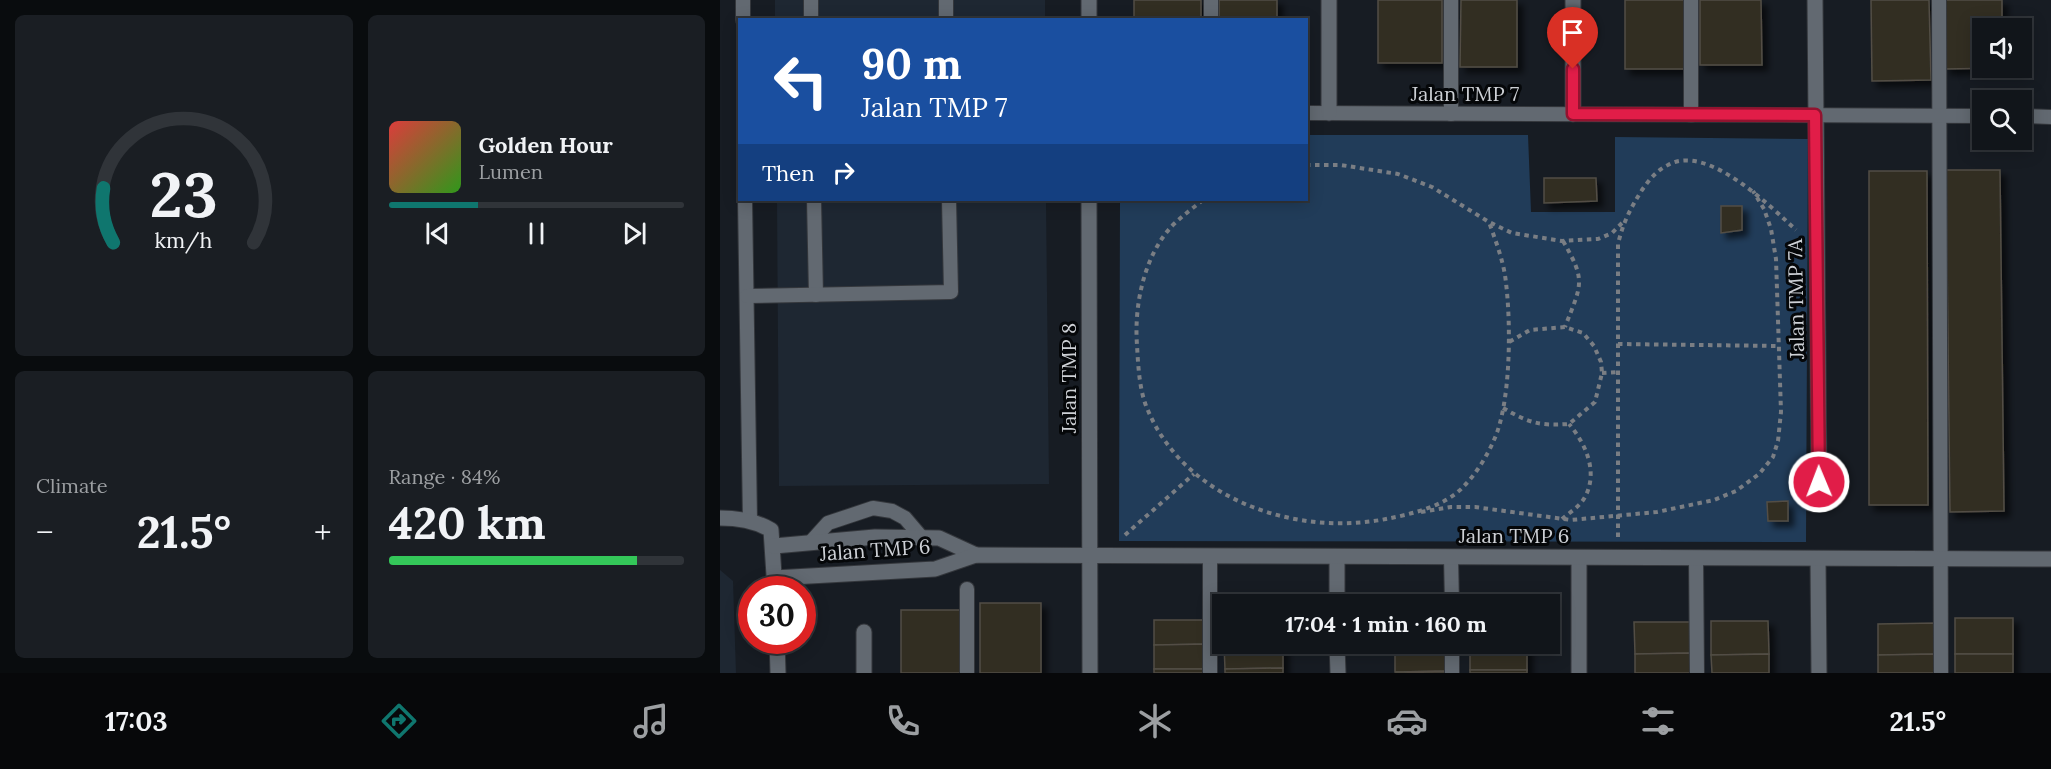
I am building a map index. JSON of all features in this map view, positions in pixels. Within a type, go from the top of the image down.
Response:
[{"type":"street","points":[[1089,0],[1089,18]]},
{"type":"street","points":[[1329,0],[1329,113]]},
{"type":"street","points":[[1573,0],[1573,114]]},
{"type":"street","name":"Jalan TMP 7A","points":[[1815,0],[1819,482]]},
{"type":"street","name":"Jalan TMP 8","points":[[1089,201],[1090,673]]},
{"type":"street","points":[[720,518],[750,521],[771,530],[774,546],[774,576]]},
{"type":"street","name":"Jalan TMP 6","points":[[774,546],[875,537],[939,538],[976,555]]},
{"type":"street","name":"Jalan TMP 6","points":[[816,580],[935,569],[976,555],[2051,559]]},
{"type":"street","points":[[1337,557],[1337,594]]},
{"type":"street","points":[[1579,558],[1579,673]]},
{"type":"street","points":[[1818,559],[1818,673]]},
{"type":"street","points":[[864,632],[864,673]]},
{"type":"street","points":[[777,654],[778,673]]},
{"type":"street","points":[[1337,654],[1338,673]]},
{"type":"lane","points":[[743,0],[743,18]]},
{"type":"lane","points":[[811,0],[811,18]]},
{"type":"lane","points":[[946,0],[946,18]]},
{"type":"lane","points":[[1211,0],[1211,18]]},
{"type":"lane","points":[[1451,0],[1451,114]]},
{"type":"lane","points":[[1690,0],[1692,115]]},
{"type":"lane","points":[[1939,0],[1941,673]]},
{"type":"lane","name":"Jalan TMP 7","points":[[1308,113],[1972,116]]},
{"type":"lane","points":[[2032,117],[2051,117]]},
{"type":"lane","points":[[746,201],[750,521]]},
{"type":"lane","points":[[814,201],[816,295]]},
{"type":"lane","points":[[747,296],[951,292],[950,201]]},
{"type":"lane","name":"Jalan TMP 6","points":[[810,543],[828,523],[873,508],[891,510],[905,518],[922,538]]},
{"type":"lane","points":[[1210,556],[1210,673]]},
{"type":"lane","points":[[1451,557],[1452,594]]},
{"type":"lane","points":[[1696,558],[1697,673]]},
{"type":"lane","points":[[967,589],[968,673]]},
{"type":"lane","points":[[1452,654],[1452,673]]},
{"type":"path","points":[[1308,165],[1341,165],[1398,174],[1432,188],[1512,233],[1563,241],[1598,239],[1612,233],[1623,222],[1648,182],[1657,172],[1669,164],[1683,160],[1700,162],[1753,191],[1800,234]]},
{"type":"path","points":[[1201,201],[1171,228],[1153,255],[1137,306],[1136,339],[1144,401],[1155,426],[1173,452],[1194,474],[1220,492],[1245,504],[1310,521],[1340,524],[1376,521],[1451,507],[1475,507],[1570,520],[1657,512],[1714,500],[1736,491],[1760,474],[1773,457],[1778,441],[1781,412],[1775,249],[1764,209],[1753,191]]},
{"type":"path","points":[[1411,514],[1441,502],[1463,487],[1494,440],[1503,408],[1509,342],[1506,283],[1502,259],[1489,222]]},
{"type":"path","points":[[1619,558],[1618,244],[1623,222]]},
{"type":"path","points":[[1563,241],[1577,266],[1580,280],[1565,327]]},
{"type":"path","points":[[1503,408],[1538,424],[1569,424],[1595,402],[1602,373],[1601,362],[1594,346],[1583,333],[1565,327],[1530,330],[1509,342]]},
{"type":"path","points":[[1618,345],[1779,346]]},
{"type":"path","points":[[1602,373],[1618,372]]},
{"type":"path","points":[[1562,519],[1579,505],[1587,494],[1591,472],[1587,452],[1569,424]]},
{"type":"path","points":[[1106,556],[1119,541],[1194,474]]},
{"type":"shaded area","points":[[775,0],[1045,0],[1045,18],[775,18]]},
{"type":"shaded area","points":[[1308,135],[1528,135],[1531,212],[1615,212],[1615,137],[1808,139],[1806,542],[1119,541],[1120,201],[1308,201]]},
{"type":"shaded area","points":[[777,201],[1046,201],[1049,484],[779,486]]},
{"type":"shaded area","points":[[720,570],[733,581],[736,673],[720,673]]},
{"type":"building","points":[[1134,0],[1201,0],[1201,18],[1134,18]]},
{"type":"building","points":[[1219,0],[1277,0],[1277,18],[1219,18]]},
{"type":"building","points":[[1378,0],[1442,0],[1442,63],[1378,63]]},
{"type":"building","points":[[1461,0],[1517,0],[1517,67],[1460,67]]},
{"type":"building","points":[[1625,0],[1684,0],[1684,69],[1625,69]]},
{"type":"building","points":[[1700,0],[1761,0],[1762,65],[1700,65]]},
{"type":"building","points":[[1871,0],[1929,0],[1931,80],[1872,81]]},
{"type":"building","points":[[1944,0],[2002,0],[2002,18],[1972,18],[1972,69],[1945,69]]},
{"type":"building","points":[[1946,170],[2000,170],[2004,511],[1950,512]]},
{"type":"building","points":[[1869,171],[1927,171],[1928,505],[1869,505]]},
{"type":"building","points":[[1544,178],[1596,178],[1597,201],[1544,203]]},
{"type":"building","points":[[1721,206],[1742,206],[1742,230],[1721,233]]},
{"type":"building","points":[[1788,501],[1788,521],[1768,521],[1767,502]]},
{"type":"building","points":[[980,603],[1041,603],[1041,673],[980,673]]},
{"type":"building","points":[[901,610],[963,610],[963,673],[901,673]]},
{"type":"building","points":[[1955,618],[2013,618],[2013,654],[1955,654]]},
{"type":"building","points":[[1154,620],[1207,620],[1208,644],[1154,645]]},
{"type":"building","points":[[1711,621],[1768,621],[1769,654],[1711,655]]},
{"type":"building","points":[[1634,622],[1692,622],[1692,653],[1635,654]]},
{"type":"building","points":[[1936,623],[1936,654],[1878,655],[1878,624]]},
{"type":"building","points":[[1208,644],[1207,669],[1154,669],[1154,645]]},
{"type":"building","points":[[1692,653],[1692,673],[1635,673],[1635,654]]},
{"type":"building","points":[[1224,654],[1283,654],[1283,668],[1225,669]]},
{"type":"building","points":[[1395,654],[1449,654],[1449,671],[1395,672]]},
{"type":"building","points":[[1470,654],[1527,654],[1527,670],[1470,670]]},
{"type":"building","points":[[1769,654],[1769,673],[1712,673],[1711,655]]},
{"type":"building","points":[[1936,654],[1936,673],[1878,673],[1878,655]]},
{"type":"building","points":[[1955,654],[2013,654],[2013,673],[1955,673]]},
{"type":"building","points":[[1283,668],[1283,673],[1225,673],[1225,669]]},
{"type":"building","points":[[1154,669],[1207,669],[1207,673],[1154,673]]},
{"type":"building","points":[[1470,670],[1527,670],[1527,673],[1470,673]]},
{"type":"building","points":[[1449,671],[1449,673],[1395,672]]},
{"type":"route","points":[[1573,69],[1573,114],[1815,115],[1819,482]]}]
